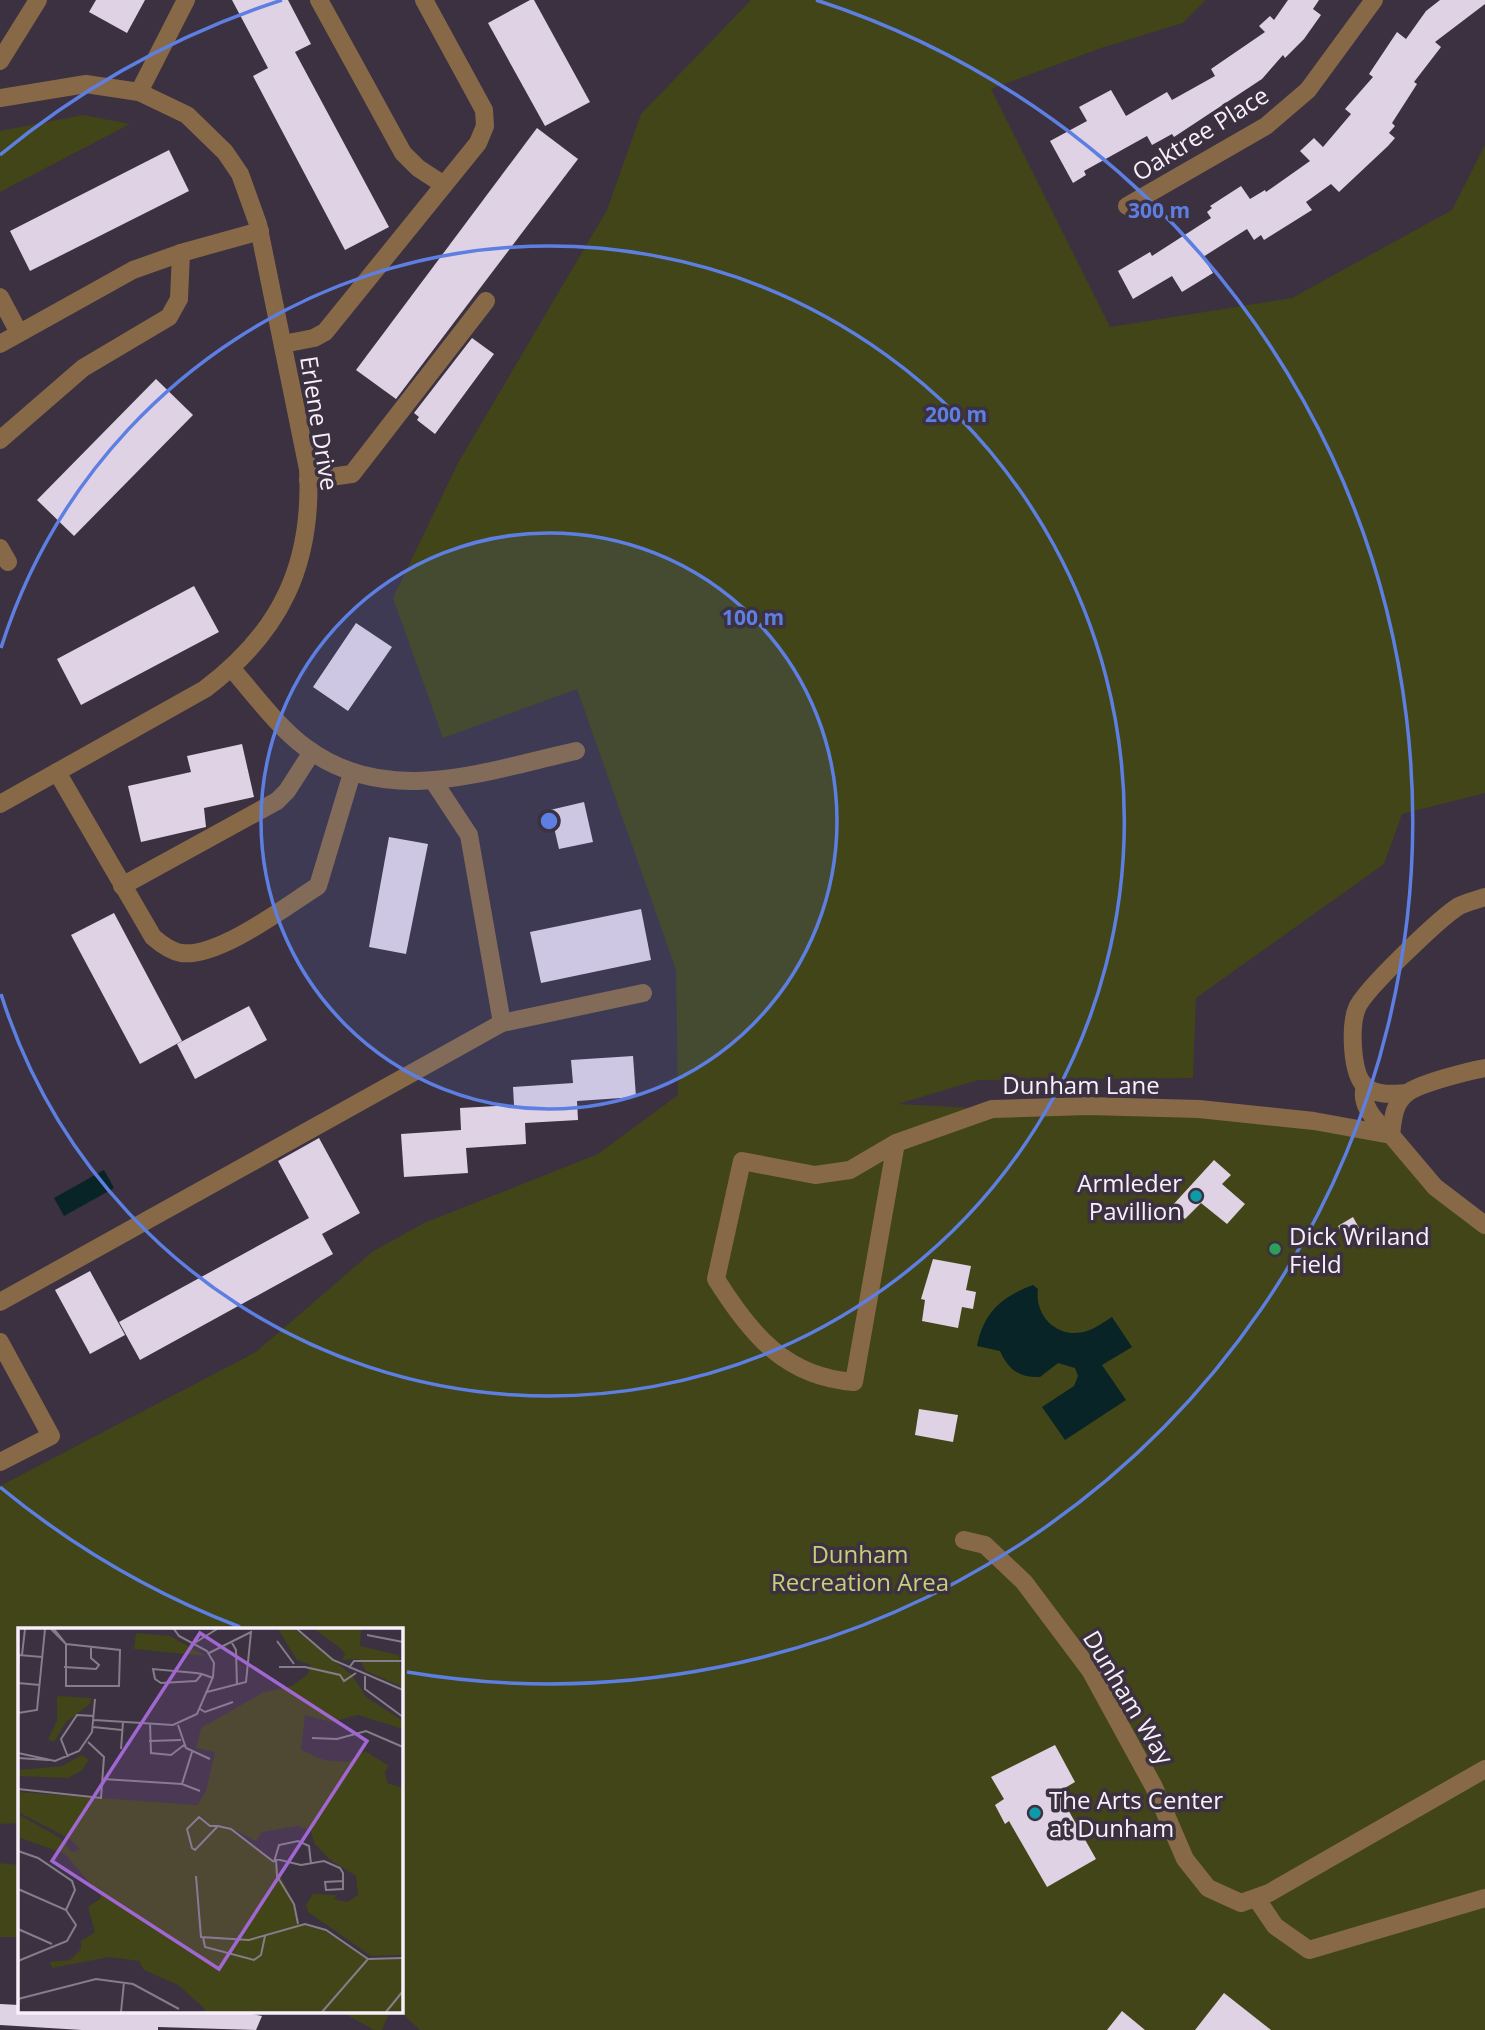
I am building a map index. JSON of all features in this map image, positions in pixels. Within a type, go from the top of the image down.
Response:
[{"type":"street","points":[[0,61],[38,0]]},
{"type":"street","points":[[139,92],[186,0]]},
{"type":"street","points":[[319,0],[403,153],[418,168],[444,185]]},
{"type":"street","points":[[283,344],[314,338],[325,332],[478,143],[485,126],[484,110],[424,0]]},
{"type":"street","name":"Oaktree Place","points":[[1127,206],[1266,126],[1286,111],[1324,70],[1374,0]]},
{"type":"street","name":"Erlene Drive","points":[[0,804],[205,689],[232,669],[276,617],[292,585],[308,524],[308,480],[260,231],[251,198],[225,152],[187,116],[139,92],[86,84],[1,94]]},
{"type":"street","points":[[0,344],[133,270],[181,253],[260,231]]},
{"type":"street","points":[[0,440],[83,368],[169,317],[180,299],[181,253]]},
{"type":"street","points":[[0,297],[19,332]]},
{"type":"street","points":[[308,480],[352,474],[486,302]]},
{"type":"street","points":[[232,669],[290,734],[312,752],[352,773],[379,780],[434,782],[576,751]]},
{"type":"street","points":[[122,886],[277,801],[312,752]]},
{"type":"street","points":[[57,772],[153,937],[165,947],[180,953],[194,953],[225,942],[318,886],[352,773]]},
{"type":"street","points":[[434,782],[469,835],[502,1023]]},
{"type":"street","points":[[1485,897],[1460,906],[1403,957],[1357,1006],[1351,1031],[1358,1074],[1364,1086],[1384,1095],[1406,1093],[1463,1072],[1485,1068]]},
{"type":"street","points":[[0,1302],[502,1023],[643,993]]},
{"type":"street","points":[[1364,1086],[1362,1094],[1371,1116],[1391,1135],[1435,1187],[1485,1225]]},
{"type":"street","points":[[1391,1135],[1394,1111],[1406,1093]]},
{"type":"street","name":"Dunham Lane","points":[[896,1143],[854,1382],[824,1380],[784,1361],[740,1318],[716,1279],[742,1161],[816,1175],[850,1170],[896,1143],[992,1109],[1088,1106],[1199,1109],[1314,1121],[1391,1135]]},
{"type":"street","points":[[0,1342],[51,1436],[0,1462]]},
{"type":"street","name":"Dunham Way","points":[[964,1540],[985,1545],[1024,1582],[1090,1670],[1154,1787],[1185,1859],[1208,1888],[1241,1903],[1256,1898]]},
{"type":"street","points":[[1485,1769],[1256,1898],[1275,1926],[1309,1950],[1485,1898]]},
{"type":"green space","name":"Dunham Recreation Area","points":[[751,0],[1206,0],[1183,23],[1101,48],[991,89],[1110,327],[1292,298],[1452,210],[1485,145],[1485,793],[1402,814],[1384,864],[1196,998],[1193,1078],[978,1080],[898,1104],[992,1109],[1088,1106],[1391,1135],[1485,1225],[1485,2030],[420,2030],[401,2012],[402,1628],[18,1628],[18,1823],[0,1824],[0,1486],[256,1352],[372,1252],[424,1223],[598,1154],[678,1095],[676,970],[577,689],[443,738],[393,598],[458,463],[607,210],[641,114]]},
{"type":"green space","points":[[83,115],[130,124],[0,192],[0,131]]},
{"type":"green space","points":[[0,1863],[18,1865],[18,1937],[0,1937]]},
{"type":"green space","points":[[342,2012],[390,2012],[382,2030],[374,2030]]},
{"type":"shaded area","points":[[104,1170],[114,1188],[64,1216],[54,1198]]},
{"type":"shaded area","points":[[1033,1285],[1038,1289],[1040,1309],[1050,1324],[1067,1332],[1077,1333],[1097,1327],[1112,1317],[1132,1347],[1102,1365],[1126,1400],[1065,1440],[1042,1407],[1074,1386],[1078,1376],[1075,1368],[1058,1363],[1040,1377],[1026,1376],[1015,1371],[1000,1351],[977,1346],[984,1324],[996,1307],[1012,1295]]},
{"type":"building","points":[[96,0],[145,0],[127,33],[89,12]]},
{"type":"building","points":[[232,0],[288,0],[311,44],[295,52],[389,227],[345,250],[253,76],[268,68]]},
{"type":"building","points":[[534,0],[590,102],[545,126],[488,23]]},
{"type":"building","points":[[1288,0],[1319,0],[1313,9],[1321,15],[1304,39],[1285,58],[1283,55],[1262,79],[1174,137],[1172,134],[1152,145],[1147,136],[1084,171],[1086,175],[1073,183],[1050,141],[1087,121],[1079,107],[1111,90],[1126,116],[1167,92],[1172,100],[1215,76],[1211,69],[1265,32],[1259,26],[1270,16],[1274,20]]},
{"type":"building","points":[[1440,0],[1485,0],[1485,4],[1435,42],[1441,47],[1414,82],[1417,84],[1392,123],[1395,126],[1389,133],[1395,138],[1388,146],[1339,192],[1331,184],[1306,202],[1312,210],[1264,240],[1261,235],[1254,240],[1247,229],[1203,257],[1213,273],[1182,292],[1172,276],[1133,299],[1118,271],[1150,252],[1152,256],[1211,218],[1207,212],[1212,208],[1210,206],[1241,186],[1250,199],[1265,190],[1266,192],[1310,161],[1300,151],[1314,138],[1323,147],[1351,114],[1345,109],[1373,77],[1369,74],[1397,32],[1406,39],[1426,11]]},
{"type":"building","points":[[537,128],[578,159],[396,399],[356,370]]},
{"type":"building","points":[[169,150],[189,191],[30,271],[10,231]]},
{"type":"building","points":[[472,338],[494,354],[435,434],[417,420],[419,417],[414,413]]},
{"type":"building","points":[[156,379],[193,415],[74,536],[37,500]]},
{"type":"building","points":[[194,586],[219,632],[81,705],[57,659]]},
{"type":"building","points":[[356,623],[392,647],[348,711],[313,687]]},
{"type":"building","points":[[242,744],[254,797],[204,808],[206,827],[141,842],[128,786],[191,772],[187,756]]},
{"type":"building","points":[[584,802],[593,842],[559,849],[550,810]]},
{"type":"building","points":[[389,837],[428,844],[406,954],[369,947]]},
{"type":"building","points":[[641,909],[651,960],[541,983],[530,932]]},
{"type":"building","points":[[114,913],[182,1041],[140,1064],[71,935]]},
{"type":"building","points":[[249,1006],[267,1040],[195,1079],[177,1044]]},
{"type":"building","points":[[633,1056],[636,1097],[577,1101],[578,1120],[525,1123],[526,1144],[466,1148],[468,1173],[404,1177],[401,1134],[461,1130],[460,1108],[514,1105],[513,1087],[573,1083],[571,1060]]},
{"type":"building","points":[[319,1138],[360,1213],[322,1234],[333,1254],[140,1360],[119,1322],[309,1218],[278,1161]]},
{"type":"building","points":[[1214,1160],[1231,1175],[1222,1184],[1245,1204],[1227,1224],[1201,1203],[1185,1219],[1171,1207]]},
{"type":"building","points":[[1353,1217],[1364,1237],[1349,1246],[1338,1226]]},
{"type":"building","points":[[933,1259],[971,1266],[966,1290],[976,1292],[973,1309],[962,1307],[958,1328],[922,1321],[925,1300],[921,1299]]},
{"type":"building","points":[[90,1271],[125,1335],[90,1354],[55,1290]]},
{"type":"building","points":[[919,1409],[958,1415],[953,1442],[915,1435]]},
{"type":"building","name":"The Arts Center at Dunham","points":[[1055,1745],[1075,1782],[1058,1792],[1096,1859],[1047,1887],[1009,1821],[1005,1824],[995,1805],[1004,1799],[991,1777]]},
{"type":"building","points":[[1224,1993],[1271,2030],[1195,2030]]},
{"type":"building","points":[[0,2004],[18,2005],[18,2012],[241,2012],[262,2016],[256,2030],[158,2027],[158,2030],[82,2030],[0,2025]]},
{"type":"building","points":[[1122,2011],[1145,2030],[1107,2030]]},
{"type":"place","name":"Armleder Pavillion","points":[[1196,1196]]},
{"type":"place","name":"Dick Wriland Field","points":[[1275,1249]]},
{"type":"place","name":"The Arts Center at Dunham","points":[[1035,1813]]}]
